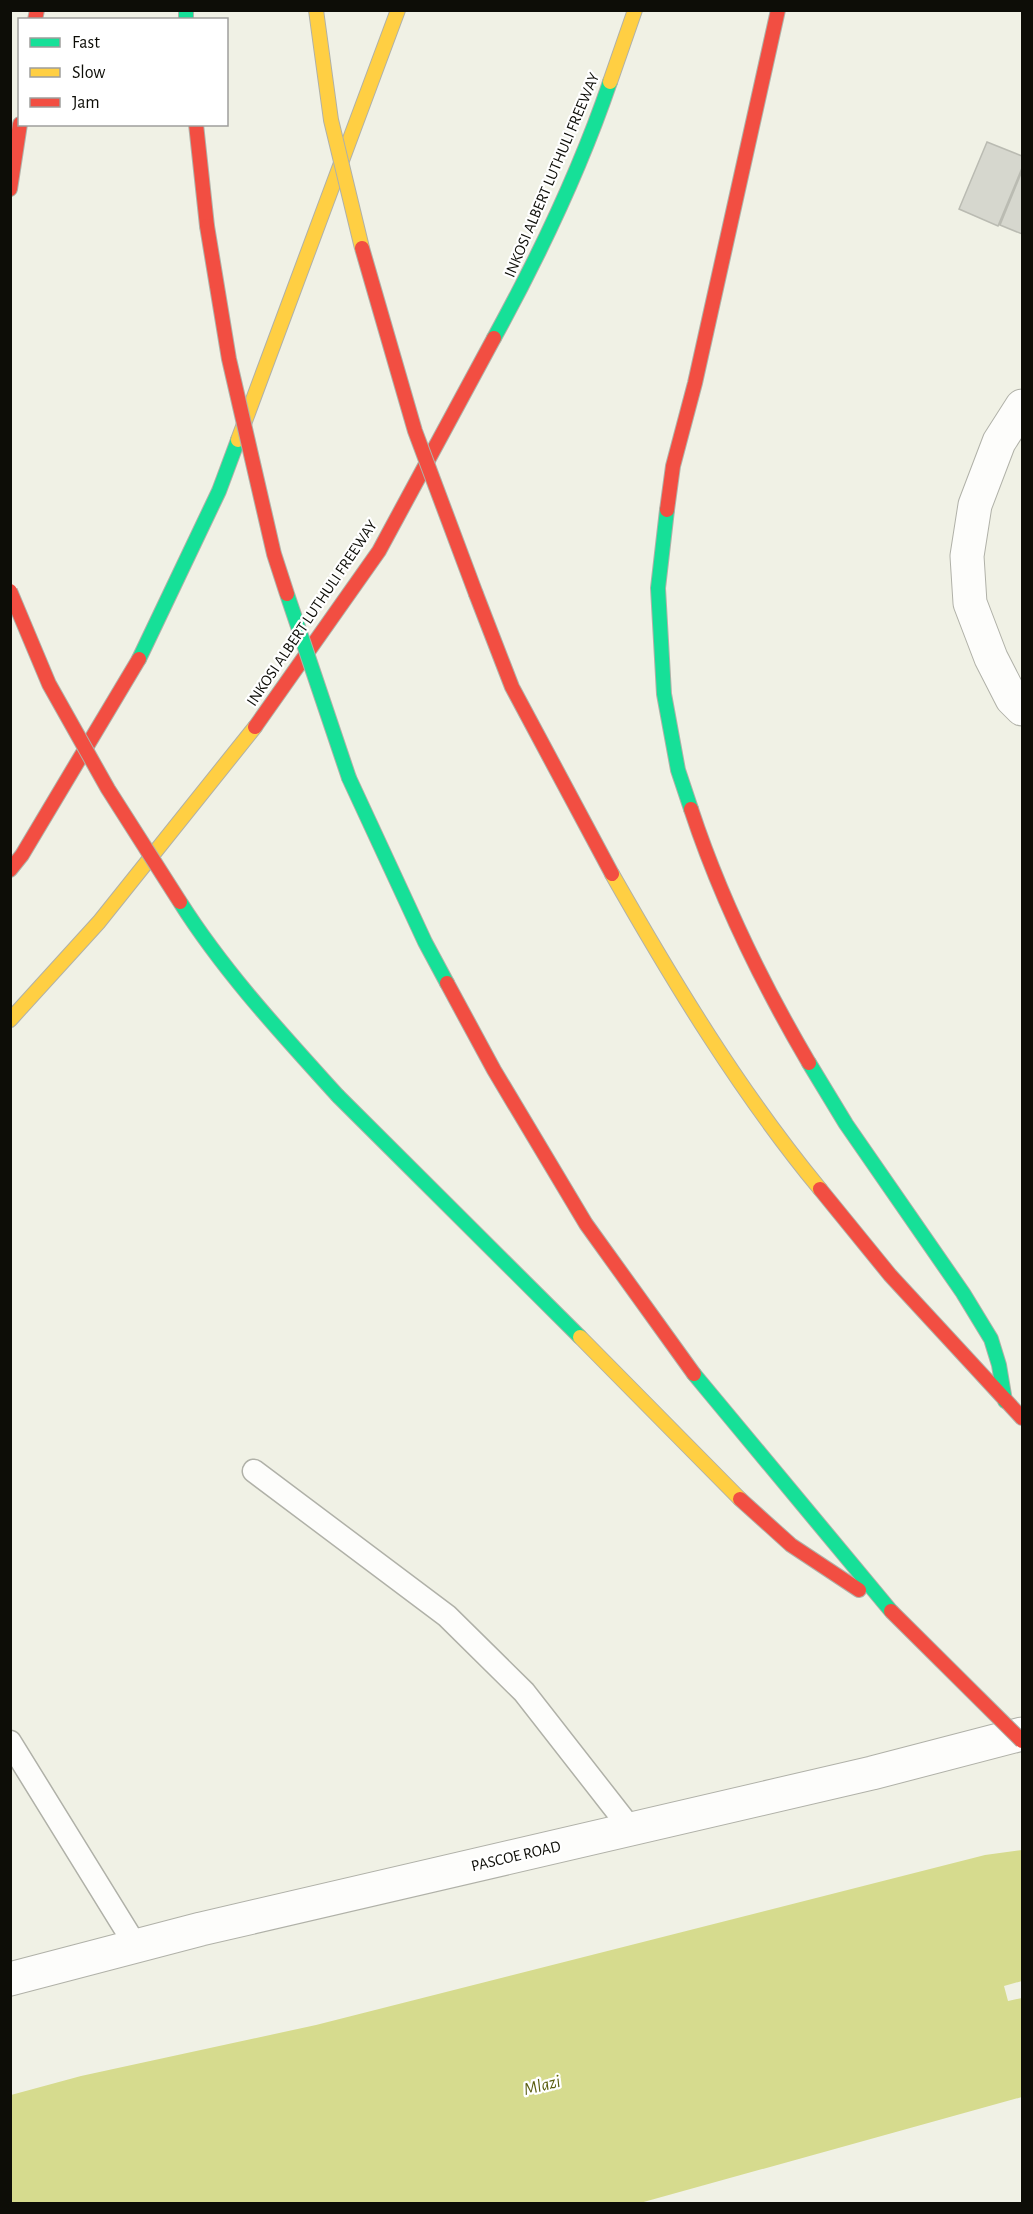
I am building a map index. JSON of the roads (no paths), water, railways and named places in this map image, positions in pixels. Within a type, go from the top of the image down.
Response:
[{"type":"highway","points":[[316,10],[331,120],[366,264],[415,431],[512,687],[586,828],[668,973],[786,1148],[890,1275],[1023,1418]]},
{"type":"highway","points":[[10,870],[22,855],[140,657],[219,491],[398,10]]},
{"type":"highway","name":"INKOSI ALBERT LUTHULI FREEWAY","points":[[10,1020],[99,922],[252,731],[379,551],[532,269],[598,118],[635,10]]},
{"type":"highway","points":[[778,10],[695,383],[673,466],[658,588],[664,694],[678,770],[694,819],[729,908],[794,1036],[846,1124],[963,1293],[991,1339],[999,1365],[1005,1401]]},
{"type":"highway","points":[[10,189],[20,126]]},
{"type":"highway","points":[[196,126],[207,226],[229,359],[274,554],[349,778],[425,942],[494,1070],[586,1224],[691,1370],[891,1611],[1023,1741]]},
{"type":"highway","points":[[10,591],[49,684],[108,789],[196,927],[264,1014],[338,1096],[739,1498],[791,1545],[891,1611]]},
{"type":"street","points":[[1023,406],[999,442],[975,505],[967,556],[970,603],[991,658],[1012,699],[1023,709]]},
{"type":"street","name":"PASCOE ROAD","points":[[10,1979],[201,1929],[872,1773],[1023,1734]]},
{"type":"lane","points":[[254,1471],[447,1616],[524,1692],[631,1829]]},
{"type":"lane","points":[[10,1742],[136,1946]]},
{"type":"water","name":"Mlazi","points":[[1022,1850],[1022,1981],[1004,1986],[1008,2001],[1022,1998],[1022,2097],[640,2203],[11,2203],[11,2095],[81,2076],[316,2025],[985,1855]]}]
